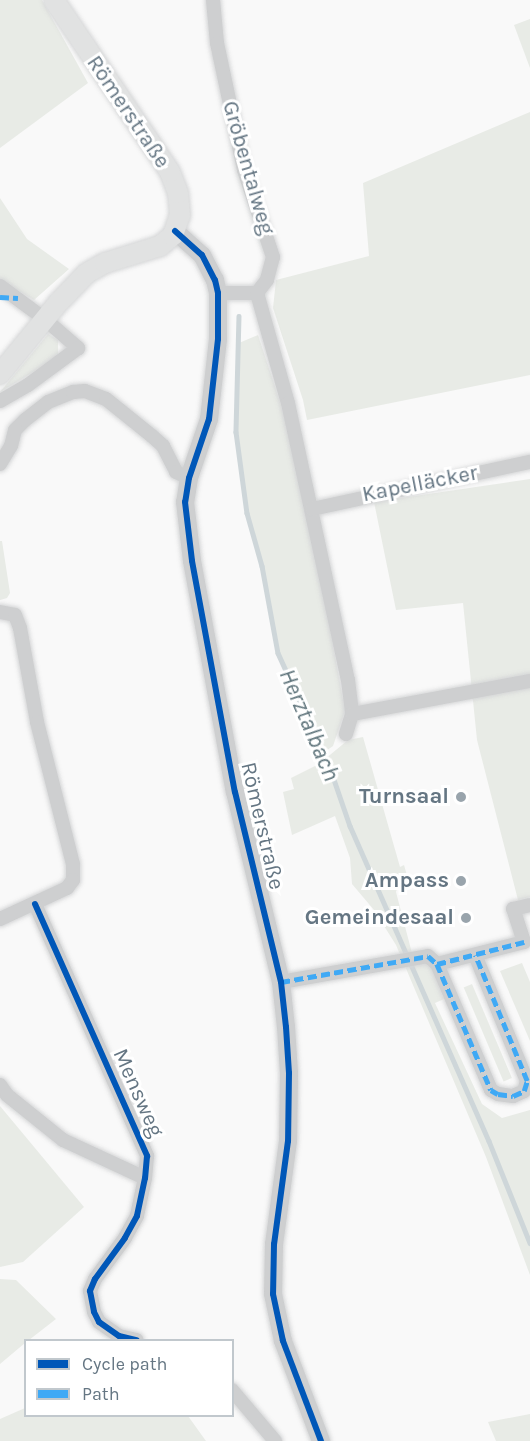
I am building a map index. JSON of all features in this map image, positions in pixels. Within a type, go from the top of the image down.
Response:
[{"type":"main road","name":"Römerstraße","points":[[54,0],[170,172],[180,206],[180,219],[175,231]]},
{"type":"main road","points":[[0,374],[87,273],[105,263],[160,246],[175,231]]},
{"type":"street","name":"Gröbentalweg","points":[[213,0],[219,58],[244,170],[273,257],[267,280],[257,293]]},
{"type":"street","name":"Römerstraße","points":[[175,231],[202,255],[215,280],[218,293],[218,339],[209,419],[189,478],[185,502],[192,561],[216,693],[235,792],[280,982],[287,1039],[290,1110],[287,1156],[274,1244],[273,1294],[283,1341],[321,1441]]},
{"type":"street","points":[[0,286],[46,320],[78,348],[28,386],[0,401]]},
{"type":"street","points":[[218,293],[257,293],[288,404],[348,680],[352,714],[346,734]]},
{"type":"street","points":[[0,297],[18,298]]},
{"type":"street","points":[[0,464],[11,446],[15,430],[25,420],[61,396],[85,391],[106,399],[152,436],[163,446],[176,472],[189,478]]},
{"type":"street","name":"Kapelläcker","points":[[312,509],[530,462]]},
{"type":"street","points":[[0,612],[15,615],[20,628],[37,722],[73,864],[73,880],[67,888],[0,919]]},
{"type":"street","points":[[352,714],[530,681]]},
{"type":"street","name":"Mensweg","points":[[35,904],[144,1147],[147,1160],[139,1210],[133,1226],[95,1279],[90,1291],[94,1312],[99,1322],[119,1336],[129,1339]]},
{"type":"street","points":[[437,964],[524,942],[513,909],[530,905]]},
{"type":"street","points":[[280,982],[428,956],[437,964],[491,1090],[498,1094],[513,1096],[524,1091],[527,1081],[475,955]]},
{"type":"street","name":"Mensweg","points":[[0,1085],[7,1095],[63,1140],[145,1178]]},
{"type":"street","points":[[234,1392],[275,1441]]},
{"type":"shaded area","points":[[0,0],[42,0],[88,83],[0,148]]},
{"type":"shaded area","points":[[530,19],[530,68],[514,25]]},
{"type":"shaded area","points":[[530,112],[530,375],[307,420],[303,400],[273,308],[276,280],[369,256],[363,183]]},
{"type":"shaded area","points":[[0,198],[27,239],[69,269],[34,300],[0,280]]},
{"type":"shaded area","points":[[48,334],[58,340],[58,357],[0,392]]},
{"type":"shaded area","points":[[258,335],[285,417],[324,595],[345,711],[333,746],[323,753],[278,653],[262,566],[247,513],[236,432],[239,343]]},
{"type":"shaded area","points":[[530,479],[530,897],[518,900],[477,740],[463,603],[396,610],[374,502]]},
{"type":"shaded area","points":[[0,541],[2,541],[10,593],[7,598],[0,600]]},
{"type":"shaded area","points":[[363,737],[400,867],[404,865],[408,879],[399,883],[396,892],[413,957],[430,964],[444,999],[435,1003],[482,1104],[502,1118],[530,1110],[530,1275],[486,1157],[396,945],[374,910],[352,884],[350,858],[335,816],[292,835],[283,792],[294,789],[291,778],[319,764],[348,740]]},
{"type":"shaded area","points":[[522,963],[530,982],[530,1041],[500,971]]},
{"type":"shaded area","points":[[472,984],[512,1078],[504,1081],[464,988]]},
{"type":"shaded area","points":[[0,1106],[84,1207],[23,1262],[0,1267]]},
{"type":"shaded area","points":[[0,1279],[16,1280],[56,1319],[30,1339],[24,1339],[24,1344],[0,1364]]},
{"type":"shaded area","points":[[24,1408],[24,1417],[189,1417],[206,1441],[0,1441],[0,1419]]},
{"type":"shaded area","points":[[530,1414],[530,1441],[496,1441],[488,1422]]},
{"type":"waterway","name":"Herztalbach","points":[[239,316],[236,432],[247,513],[262,566],[278,653],[329,765],[350,826],[489,1141],[530,1243]]},
{"type":"marked path","points":[[0,297],[18,298]]},
{"type":"marked path","points":[[437,964],[524,942]]},
{"type":"marked path","points":[[281,982],[428,956],[437,964],[491,1090],[498,1094],[513,1096],[524,1091],[527,1081],[475,955]]},
{"type":"cycle path","points":[[175,231],[202,255],[215,280],[218,293],[218,339],[209,419],[189,478],[185,502],[192,561],[235,792],[281,982],[289,1073],[288,1141],[274,1244],[273,1294],[283,1341],[321,1441]]},
{"type":"cycle path","points":[[35,904],[147,1156],[137,1216],[125,1238],[95,1279],[90,1291],[94,1312],[99,1322],[119,1336],[132,1339]]},
{"type":"place","name":"Turnsaal","points":[[461,797]]},
{"type":"place","name":"Ampass","points":[[461,881]]},
{"type":"place","name":"Gemeindesaal","points":[[466,918]]}]
